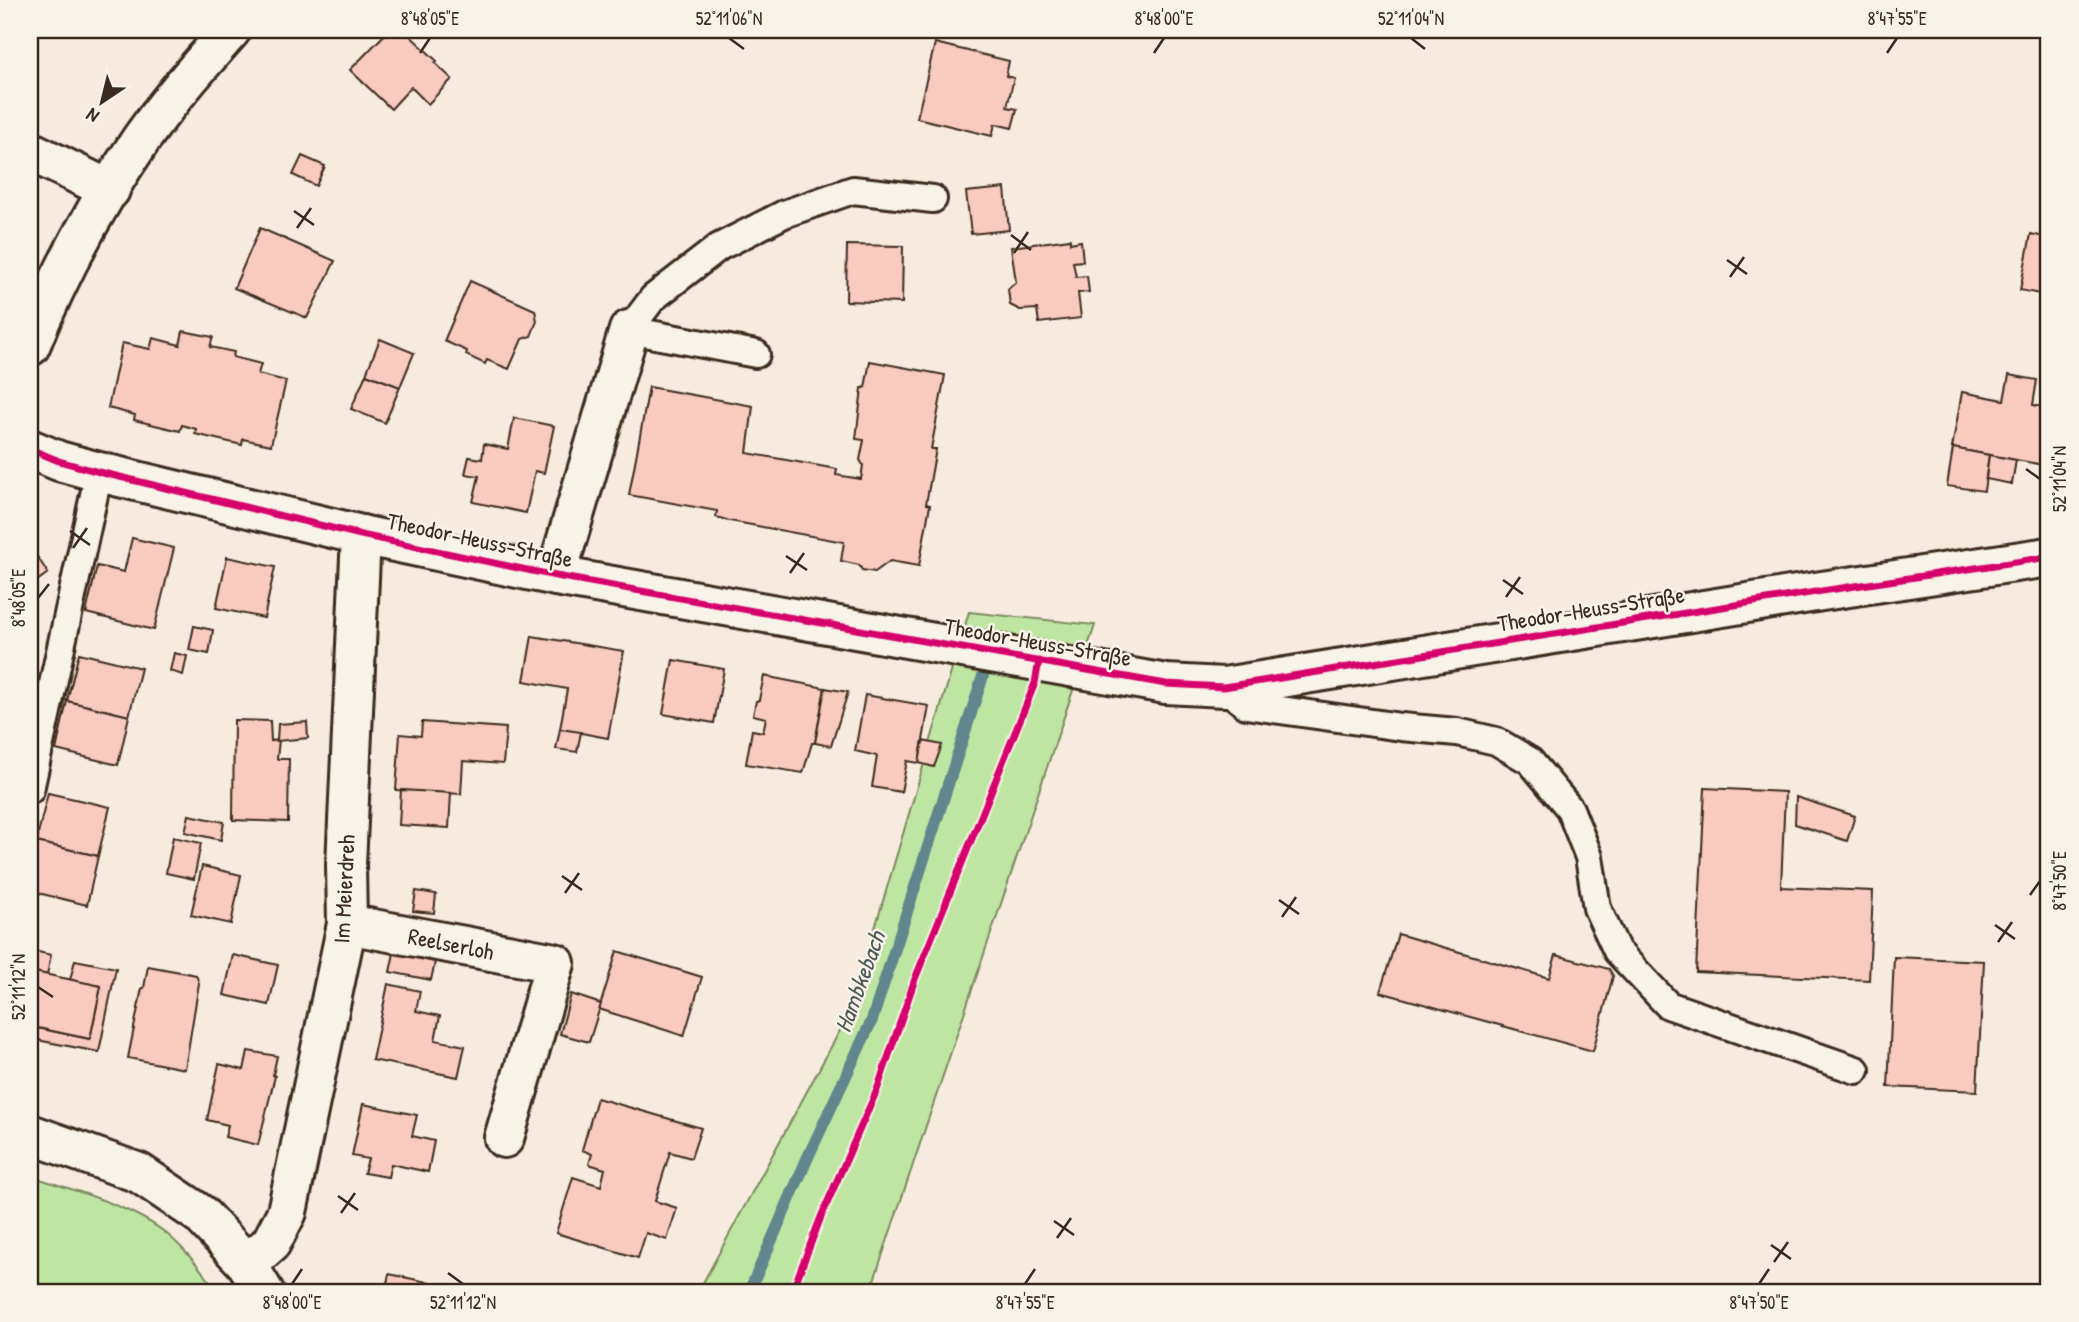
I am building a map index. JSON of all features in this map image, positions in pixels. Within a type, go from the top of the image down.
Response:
[{"type":"street","points":[[30,346],[63,273],[142,138],[230,30]]},
{"type":"street","points":[[30,151],[110,190]]},
{"type":"street","name":"Theodor-Heuss-Straße","points":[[556,576],[629,330]]},
{"type":"street","name":"Theodor-Heuss-Straße","points":[[30,449],[59,461],[99,472],[360,535],[556,576],[1166,684],[1224,687],[2049,557]]},
{"type":"street","name":"Im Meierdreh","points":[[256,1278],[287,1212],[346,924],[346,865],[360,535]]},
{"type":"street","name":"Reelserloh","points":[[346,924],[558,953],[504,1138]]},
{"type":"street","points":[[30,1134],[139,1173],[200,1214],[256,1278]]},
{"type":"lane","points":[[756,354],[629,330],[653,298],[719,247],[784,214],[853,190],[933,199]]},
{"type":"lane","points":[[30,790],[99,472]]},
{"type":"lane","points":[[1224,687],[1246,705],[1401,727],[1457,732],[1496,741],[1530,761],[1570,808],[1590,857],[1597,908],[1617,951],[1668,1005],[1856,1069]]},
{"type":"green space","points":[[969,612],[1095,625],[870,1292],[698,1292],[850,1012]]},
{"type":"green space","points":[[30,1176],[121,1207],[154,1225],[182,1248],[218,1292],[30,1292]]},
{"type":"building","points":[[389,30],[404,30],[452,79],[428,104],[411,87],[391,109],[350,70]]},
{"type":"building","points":[[935,43],[1009,61],[1006,76],[1014,78],[1007,107],[1017,109],[1012,128],[995,124],[992,136],[917,118]]},
{"type":"building","points":[[302,156],[325,166],[316,186],[293,175]]},
{"type":"building","points":[[1005,188],[1009,230],[971,234],[966,192]]},
{"type":"building","points":[[260,228],[335,261],[307,318],[234,288]]},
{"type":"building","points":[[2031,234],[2049,238],[2049,296],[2020,290]]},
{"type":"building","points":[[1070,239],[1070,243],[1081,241],[1083,261],[1073,262],[1076,277],[1087,276],[1089,292],[1078,293],[1081,318],[1039,323],[1037,309],[1020,310],[1010,305],[1008,289],[1016,282],[1011,247]]},
{"type":"building","points":[[847,245],[903,246],[902,303],[846,301]]},
{"type":"building","points":[[470,281],[535,310],[537,321],[531,336],[522,339],[509,369],[487,360],[485,364],[466,355],[467,351],[444,341]]},
{"type":"building","points":[[183,331],[213,337],[210,347],[234,352],[233,357],[261,364],[258,374],[286,381],[271,445],[243,439],[242,445],[195,434],[196,429],[182,425],[180,431],[134,420],[135,415],[108,408],[122,343],[150,349],[153,338],[180,345]]},
{"type":"building","points":[[380,339],[414,353],[400,387],[366,374]]},
{"type":"building","points":[[870,361],[945,375],[931,449],[936,449],[926,504],[930,505],[919,566],[890,561],[875,572],[862,570],[859,565],[841,561],[844,542],[730,521],[716,517],[717,511],[629,495],[649,387],[753,406],[747,453],[837,469],[836,475],[861,479],[863,465],[860,460],[864,440],[856,439],[862,388],[865,388]]},
{"type":"building","points":[[366,374],[400,387],[385,423],[351,409]]},
{"type":"building","points":[[2009,375],[2037,380],[2033,405],[2049,408],[2049,466],[1952,448],[1962,392],[2004,400]]},
{"type":"building","points":[[514,418],[554,426],[544,473],[535,471],[526,513],[473,502],[479,476],[465,474],[469,457],[482,459],[484,444],[508,449]]},
{"type":"building","points":[[1953,448],[1989,455],[1984,491],[1947,486]]},
{"type":"building","points":[[1989,455],[2016,460],[2012,484],[1986,479]]},
{"type":"building","points":[[132,538],[174,548],[154,630],[86,613],[97,566],[124,572]]},
{"type":"building","points":[[30,546],[48,573],[30,586]]},
{"type":"building","points":[[227,557],[275,567],[264,618],[216,608]]},
{"type":"building","points":[[194,626],[213,630],[209,654],[189,650]]},
{"type":"building","points":[[532,636],[624,651],[608,738],[560,729],[567,689],[524,681]]},
{"type":"building","points":[[79,653],[141,668],[129,716],[67,701]]},
{"type":"building","points":[[174,653],[187,656],[183,675],[170,671]]},
{"type":"building","points":[[673,660],[724,669],[714,723],[663,714]]},
{"type":"building","points":[[764,676],[825,688],[815,743],[812,743],[803,773],[746,764],[752,730],[763,732],[766,718],[753,715]]},
{"type":"building","points":[[825,688],[848,692],[831,746],[815,743]]},
{"type":"building","points":[[865,695],[929,706],[919,763],[907,761],[901,792],[872,787],[877,756],[855,751]]},
{"type":"building","points":[[67,701],[129,716],[118,765],[56,750]]},
{"type":"building","points":[[234,720],[270,721],[271,741],[279,740],[277,759],[289,759],[288,822],[233,820]]},
{"type":"building","points":[[307,722],[308,738],[277,741],[278,724]]},
{"type":"building","points":[[422,722],[506,728],[503,764],[463,761],[461,794],[396,790],[400,734],[421,736]]},
{"type":"building","points":[[560,729],[581,732],[577,752],[556,749]]},
{"type":"building","points":[[923,741],[942,745],[934,767],[919,763]]},
{"type":"building","points":[[1705,788],[1785,792],[1781,887],[1873,891],[1869,980],[1696,972]]},
{"type":"building","points":[[401,790],[451,793],[449,828],[399,825]]},
{"type":"building","points":[[48,793],[110,807],[98,856],[36,842]]},
{"type":"building","points":[[1796,797],[1855,816],[1847,841],[1795,824]]},
{"type":"building","points":[[189,815],[224,822],[221,840],[185,832]]},
{"type":"building","points":[[173,837],[201,843],[194,879],[166,873]]},
{"type":"building","points":[[36,842],[98,856],[87,905],[30,891],[30,870]]},
{"type":"building","points":[[202,866],[241,875],[231,924],[191,915]]},
{"type":"building","points":[[416,891],[436,894],[434,913],[413,911]]},
{"type":"building","points":[[1398,934],[1549,978],[1556,955],[1609,969],[1613,976],[1593,1051],[1380,992]]},
{"type":"building","points":[[30,950],[51,955],[47,975],[30,971]]},
{"type":"building","points":[[617,951],[702,977],[684,1036],[599,1009]]},
{"type":"building","points":[[394,953],[435,962],[431,980],[390,972]]},
{"type":"building","points":[[233,955],[278,965],[269,1005],[224,995]]},
{"type":"building","points":[[1894,957],[1984,961],[1977,1091],[1888,1087]]},
{"type":"building","points":[[75,960],[116,968],[99,1052],[37,1040],[35,1050],[30,1049],[33,1027],[90,1039],[101,986],[70,980]]},
{"type":"building","points":[[148,966],[196,975],[199,983],[185,1069],[128,1058]]},
{"type":"building","points":[[30,971],[101,986],[90,1039],[33,1027],[30,1041]]},
{"type":"building","points":[[388,984],[420,991],[416,1011],[440,1016],[435,1040],[465,1046],[458,1077],[372,1060]]},
{"type":"building","points":[[571,994],[601,1004],[589,1042],[560,1034]]},
{"type":"building","points":[[248,1051],[277,1056],[275,1076],[258,1145],[225,1137],[228,1125],[207,1120],[219,1064],[244,1070]]},
{"type":"building","points":[[597,1098],[701,1128],[691,1158],[670,1152],[655,1201],[677,1208],[667,1240],[646,1233],[638,1258],[556,1233],[573,1177],[601,1186],[605,1169],[589,1164],[592,1154],[582,1150]]},
{"type":"building","points":[[363,1104],[417,1115],[412,1136],[434,1141],[428,1172],[391,1164],[388,1177],[364,1173],[368,1159],[352,1156]]},
{"type":"building","points":[[389,1274],[465,1290],[385,1292]]},
{"type":"waterway","name":"Hambkebach","points":[[749,1292],[872,1020],[983,676]]},
{"type":"cycle path","points":[[30,449],[59,461],[99,472],[361,535],[556,576],[1166,684],[1224,687],[2049,557]]},
{"type":"cycle path","points":[[792,1292],[821,1217],[877,1090],[915,979],[1035,683],[1039,661]]}]
